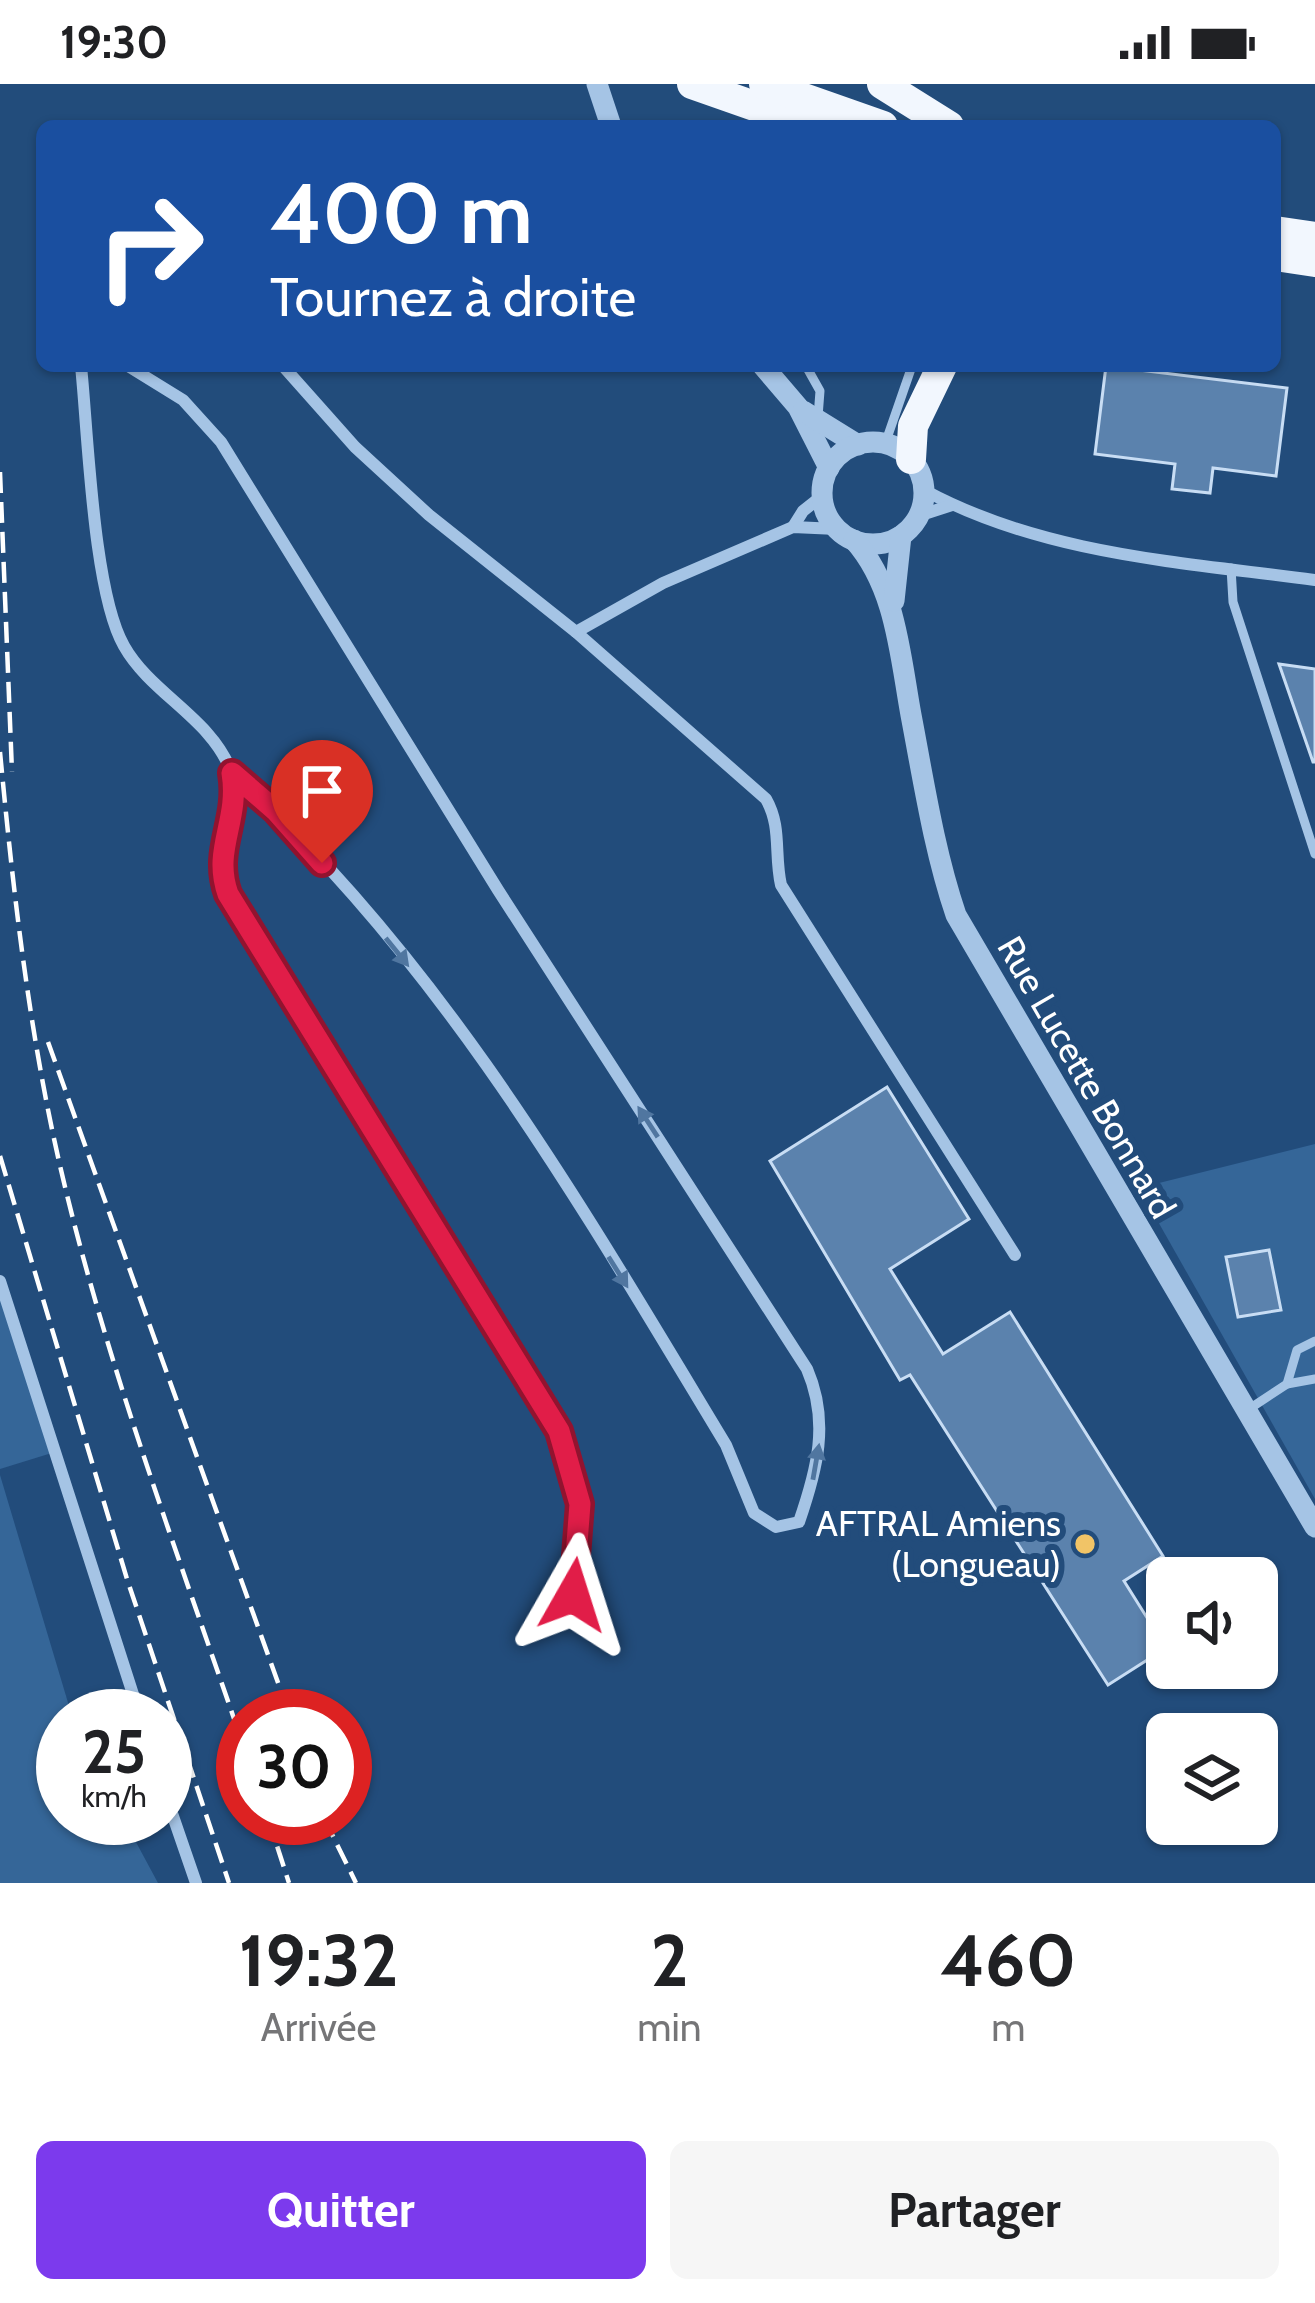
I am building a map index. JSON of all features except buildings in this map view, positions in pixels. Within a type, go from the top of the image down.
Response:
[{"type":"highway","points":[[692,84],[794,120]]},
{"type":"highway","points":[[764,84],[866,120]]},
{"type":"highway","points":[[882,84],[939,120]]},
{"type":"highway","points":[[1281,232],[1315,237]]},
{"type":"highway","points":[[1281,257],[1315,262]]},
{"type":"highway","points":[[1281,273],[1315,276]]},
{"type":"highway","points":[[898,452],[939,372]]},
{"type":"street","points":[[597,84],[609,120]]},
{"type":"street","points":[[82,372],[103,568],[123,645],[197,722],[232,773],[276,811],[346,890],[466,1036],[716,1429],[754,1513],[776,1527],[799,1522],[812,1482],[822,1411],[807,1370],[498,890],[221,442],[183,400],[138,372]]},
{"type":"street","points":[[288,372],[355,447],[429,515],[576,632],[766,799],[778,821],[775,859],[781,885],[1015,1255]]},
{"type":"street","points":[[769,372],[808,413],[858,445],[898,452],[924,490],[952,505],[1072,548],[1315,580]]},
{"type":"street","points":[[808,413],[829,468]]},
{"type":"street","points":[[793,527],[803,511],[823,496],[829,468],[858,445]]},
{"type":"street","points":[[576,632],[663,583],[793,527],[846,534],[870,544],[901,536],[918,516],[924,490]]},
{"type":"street","points":[[823,496],[846,534]]},
{"type":"street","points":[[918,516],[952,505]]},
{"type":"street","name":"Rue Lucette Bonnard","points":[[846,534],[883,584],[895,625],[940,867],[956,915],[1315,1527]]},
{"type":"street","name":"Rue Lucette Bonnard","points":[[895,625],[894,584],[901,536]]},
{"type":"street","points":[[232,773],[234,821],[219,857],[228,894],[559,1431],[580,1504],[573,1595]]},
{"type":"street","points":[[0,1281],[131,1689]]},
{"type":"street","points":[[183,1845],[196,1883]]},
{"type":"lane","points":[[808,413],[820,392],[809,372]]},
{"type":"lane","points":[[898,452],[911,372]]},
{"type":"lane","points":[[1231,568],[1233,602],[1315,854]]},
{"type":"lane","points":[[1287,1384],[1297,1350],[1315,1341]]},
{"type":"lane","points":[[1246,1411],[1287,1384],[1315,1379]]},
{"type":"shaded area","points":[[1315,1144],[1315,1499],[1139,1188]]},
{"type":"shaded area","points":[[0,1281],[55,1452],[0,1469]]},
{"type":"shaded area","points":[[0,1475],[64,1689],[36,1689],[36,1845],[138,1845],[158,1883],[0,1883]]},
{"type":"railway","points":[[0,472],[12,772]]},
{"type":"railway","points":[[0,752],[25,975],[67,1195],[127,1403],[224,1689]]},
{"type":"railway","points":[[48,1042],[280,1689]]},
{"type":"railway","points":[[0,1156],[127,1579],[229,1883]]},
{"type":"railway","points":[[277,1845],[289,1883]]},
{"type":"railway","points":[[337,1845],[356,1883]]},
{"type":"place","name":"AFTRAL Amiens (Longueau)","points":[[1085,1544]]},
{"type":"route","points":[[322,863],[276,811],[232,773],[234,821],[219,857],[228,894],[559,1431],[580,1504],[573,1595]]}]
